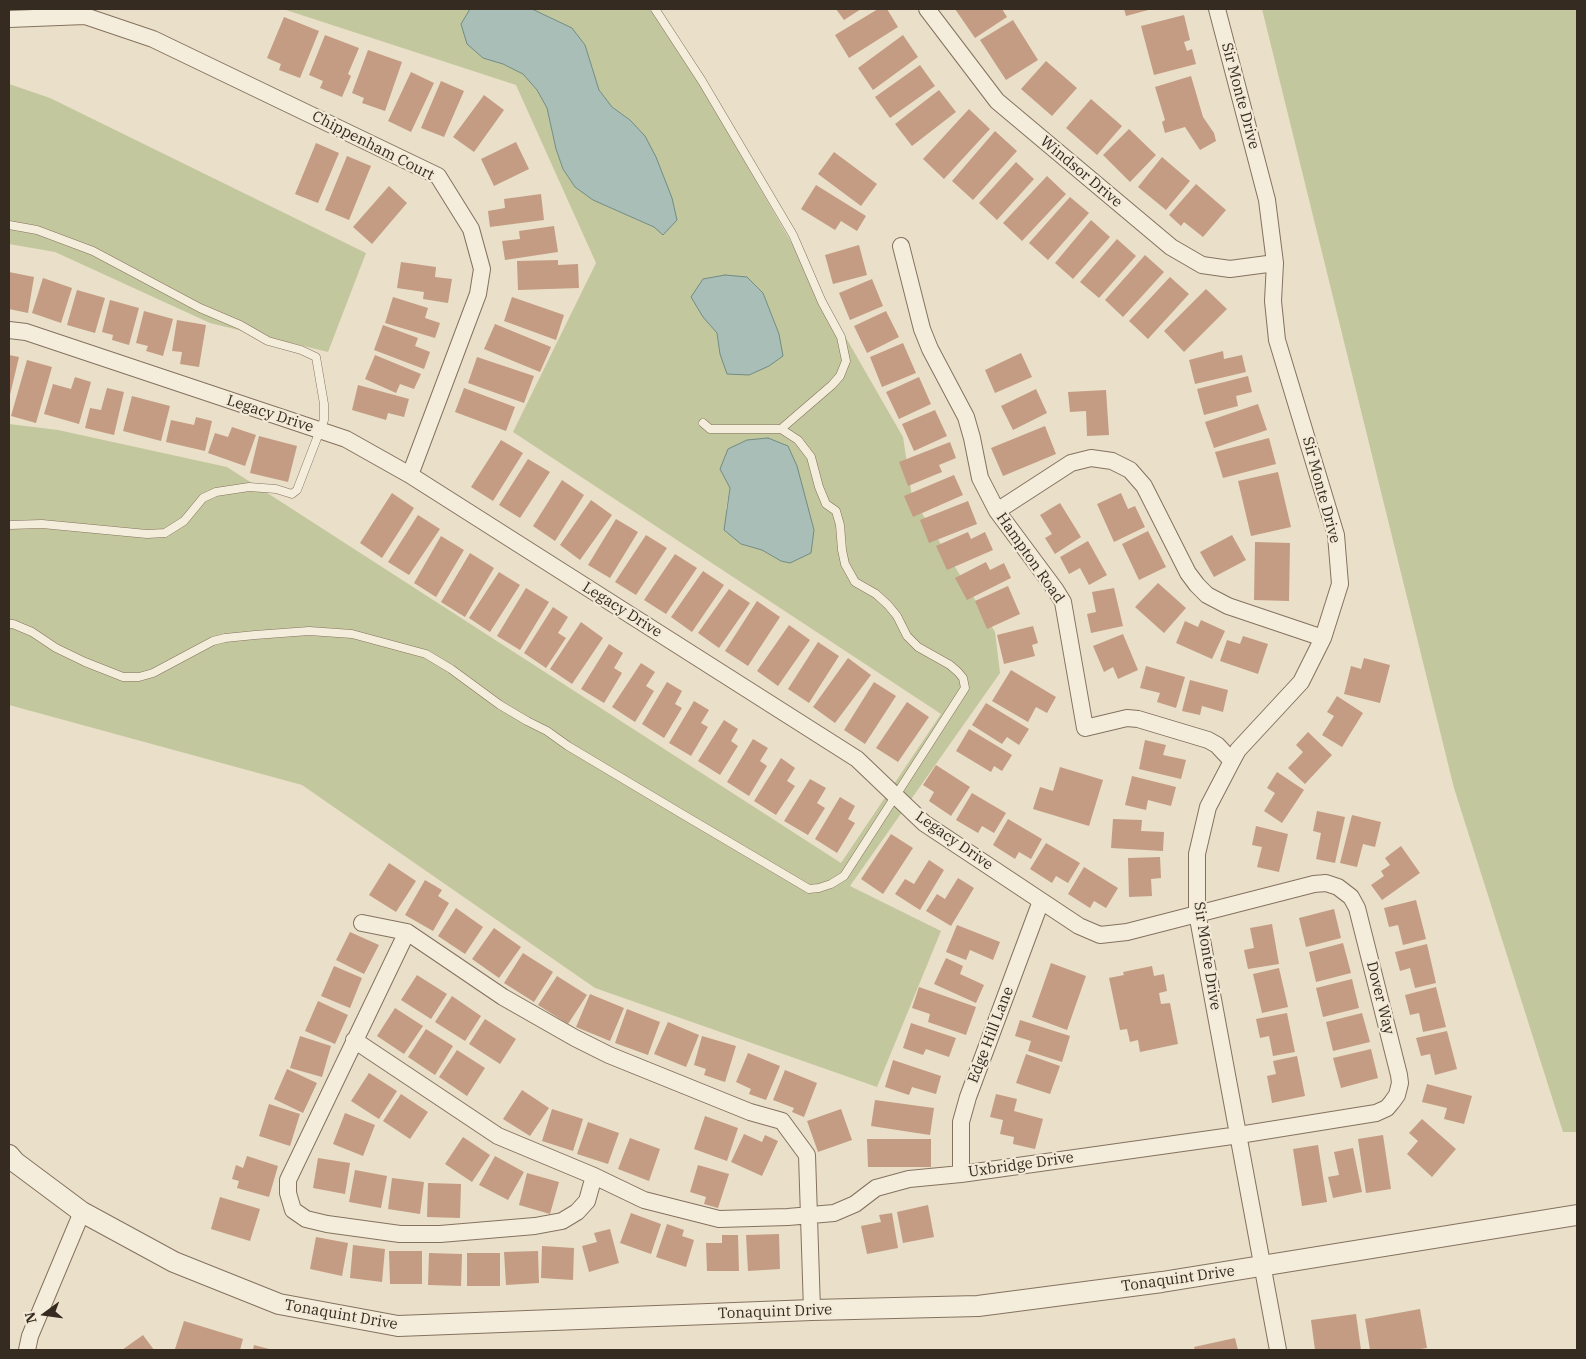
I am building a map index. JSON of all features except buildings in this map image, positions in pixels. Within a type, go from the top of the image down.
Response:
[{"type":"street","name":"Windsor Drive","points":[[927,9],[997,101],[1170,247],[1202,265],[1230,269],[1275,263]]},
{"type":"street","name":"Sir Monte Drive","points":[[1217,9],[1267,200],[1275,263],[1273,301],[1277,340],[1336,534],[1340,584],[1323,638],[1301,682],[1238,750],[1232,761],[1208,807],[1197,854],[1197,913],[1278,1350]]},
{"type":"street","name":"Chippenham Court","points":[[9,19],[85,16],[153,39],[438,176],[471,229],[482,269],[478,294],[410,475]]},
{"type":"street","name":"Hampton Road","points":[[901,246],[926,339],[966,417],[980,478],[997,511],[1063,602],[1085,728],[1123,719],[1138,719],[1208,740],[1217,745],[1232,761]]},
{"type":"street","name":"Legacy Drive","points":[[9,330],[26,332],[346,440],[410,475],[857,759],[924,822],[1079,926],[1100,936],[1127,932],[1197,913]]},
{"type":"street","points":[[997,511],[1071,463],[1091,458],[1112,460],[1130,470],[1144,486],[1188,573],[1196,585],[1208,596],[1228,606],[1323,638]]},
{"type":"street","name":"Dover Way","points":[[1197,913],[1318,883],[1334,885],[1345,891],[1357,908],[1399,1075],[1400,1083],[1397,1095],[1390,1105],[1380,1112],[1239,1135]]},
{"type":"street","name":"Edge Hill Lane","points":[[961,1174],[961,1122],[968,1097],[1041,901]]},
{"type":"street","points":[[362,923],[407,932],[503,997],[609,1055],[750,1112],[782,1121],[807,1155],[812,1310]]},
{"type":"street","points":[[407,932],[288,1180],[288,1194],[293,1210],[306,1219],[327,1224],[400,1234],[440,1234],[534,1226],[562,1221],[577,1212],[587,1201],[594,1176]]},
{"type":"street","name":"Uxbridge Drive","points":[[354,1040],[498,1136],[594,1176],[644,1200],[719,1219],[810,1216],[834,1213],[855,1204],[876,1188],[909,1179],[961,1174],[1239,1135]]},
{"type":"street","name":"Tonaquint Drive","points":[[9,1155],[15,1162],[82,1212],[174,1262],[279,1304],[398,1326],[812,1310],[978,1306],[1162,1282],[1577,1214]]},
{"type":"street","points":[[27,1350],[30,1336],[82,1212]]},
{"type":"lane","points":[[655,9],[702,82],[793,235],[822,302],[841,337],[846,361],[840,376],[832,386],[781,429]]},
{"type":"lane","points":[[9,225],[36,230],[94,251],[200,308],[240,325],[268,342],[301,350],[316,357],[324,404],[324,420],[321,431],[297,490],[292,494],[276,489],[249,487],[216,492],[203,498],[184,521],[165,533],[147,534],[42,524],[9,525]]},
{"type":"lane","points":[[9,624],[32,632],[63,652],[123,677],[153,673],[213,641],[225,638],[309,631],[352,634],[426,654],[451,669],[500,705],[527,722],[548,730],[568,746],[809,889],[831,884],[844,876],[965,688],[963,678],[950,665],[918,647],[907,636],[897,616],[888,604],[876,594],[855,582],[844,557],[840,525],[836,511],[826,504],[811,457],[798,440],[781,429],[710,429],[703,423]]},
{"type":"green space","points":[[283,9],[470,9],[461,24],[483,58],[503,64],[523,74],[537,90],[547,108],[556,149],[563,169],[575,187],[594,200],[654,227],[630,120],[612,107],[599,90],[585,45],[572,28],[532,9],[657,9],[903,437],[912,497],[995,632],[1000,673],[850,886],[941,931],[877,1087],[595,988],[302,785],[9,705],[9,424],[58,430],[227,467],[841,863],[941,714],[513,432],[596,263],[516,85]],"holes":[[[747,277],[763,293],[779,334],[720,354],[717,333]],[[730,488],[807,508],[814,530],[781,561],[762,550],[741,544],[726,509]]]},
{"type":"green space","points":[[1262,9],[1577,9],[1577,1132],[1563,1132],[1454,788]]},
{"type":"green space","points":[[9,84],[50,98],[366,253],[328,352],[210,323],[55,252],[9,244]]},
{"type":"water","points":[[470,9],[532,9],[572,28],[585,45],[599,90],[612,107],[630,120],[645,136],[656,157],[672,198],[677,220],[663,235],[654,227],[593,200],[575,187],[563,169],[556,149],[547,108],[537,90],[523,74],[503,64],[483,58],[467,44],[461,24]]},
{"type":"water","points":[[725,275],[747,277],[763,293],[779,334],[783,356],[769,366],[749,375],[727,374],[720,354],[717,333],[703,317],[691,297],[703,279]]},
{"type":"water","points":[[768,438],[788,446],[797,466],[814,530],[811,553],[790,563],[781,561],[762,550],[741,544],[724,530],[730,488],[720,469],[728,449],[747,440]]}]
